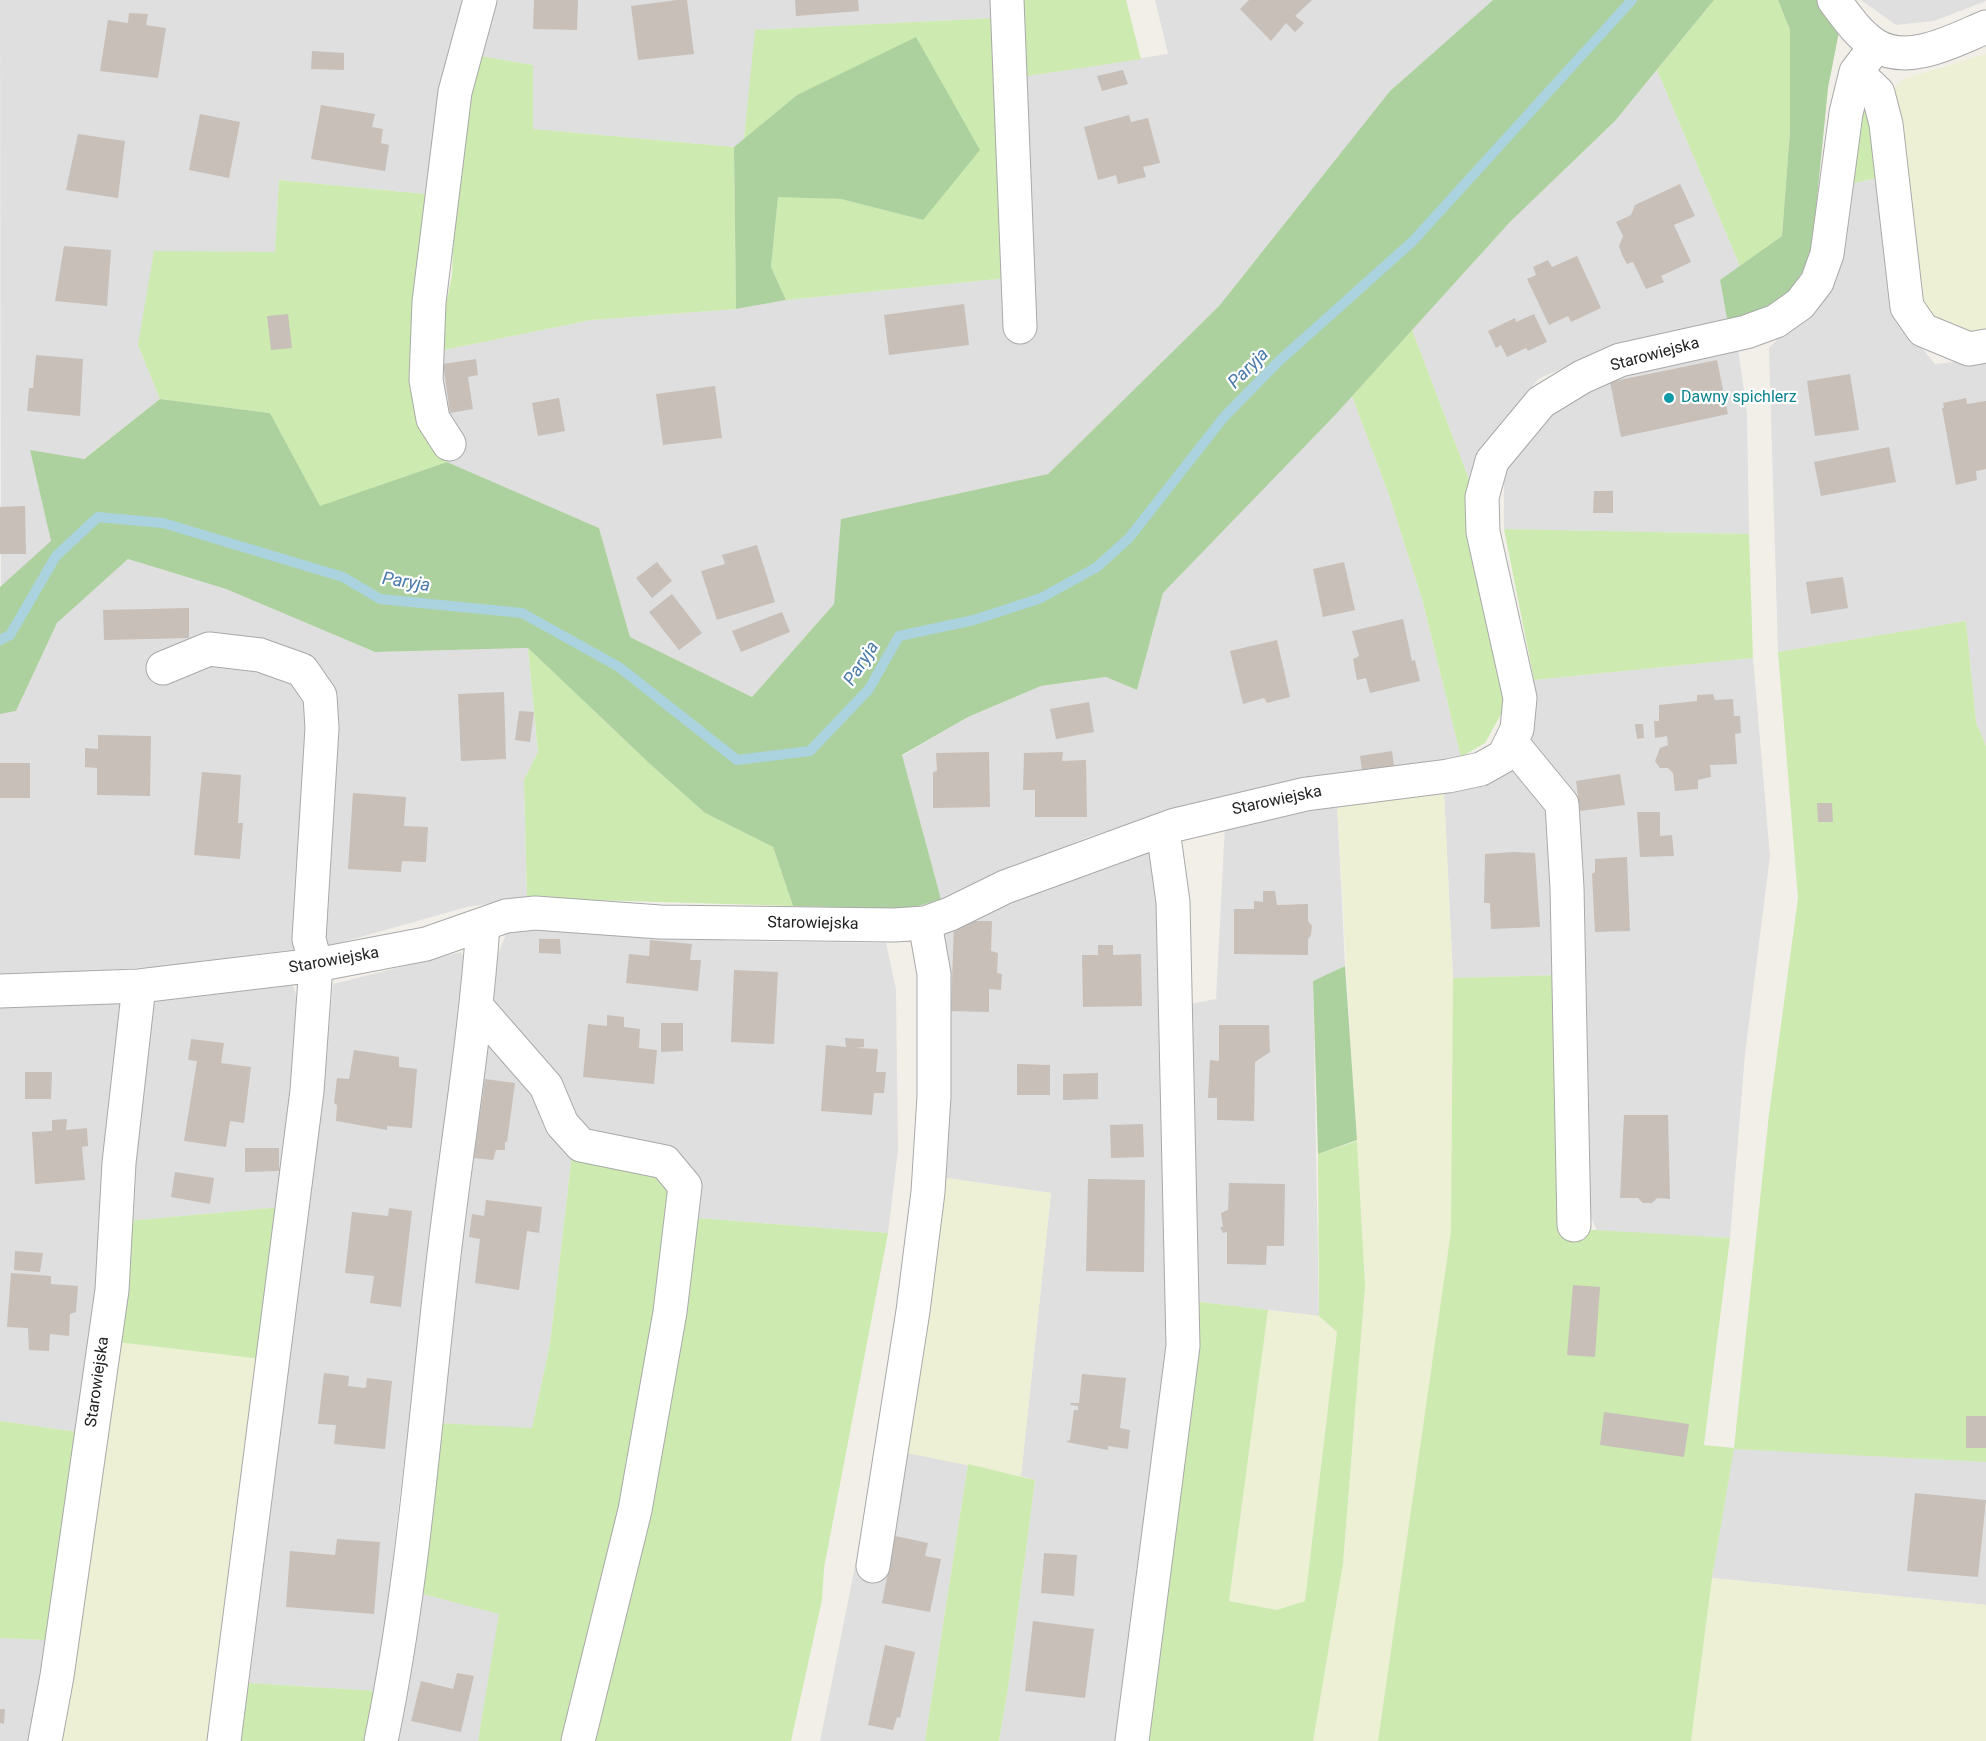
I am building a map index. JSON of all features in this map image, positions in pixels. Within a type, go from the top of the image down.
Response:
[{"type":"street","points":[[449,444],[433,419],[426,380],[429,302],[455,92],[480,0]]},
{"type":"street","points":[[1007,0],[1020,327]]},
{"type":"street","points":[[1834,0],[1853,25],[1876,46],[1906,53],[1937,47],[1986,27]]},
{"type":"street","name":"Starowiejska","points":[[0,991],[139,986],[316,965],[426,944],[506,916],[535,912],[660,922],[894,925],[925,923],[1062,865],[1163,830],[1306,794],[1481,769],[1504,756],[1517,729],[1520,698],[1483,532],[1482,497],[1492,460],[1541,402],[1582,377],[1620,360],[1746,332],[1776,321],[1800,304],[1817,282],[1827,254],[1846,114],[1856,72],[1876,46]]},
{"type":"street","points":[[1856,72],[1878,93],[1886,124],[1906,307],[1923,330],[1969,349],[1986,346]]},
{"type":"street","points":[[163,668],[209,648],[260,655],[302,670],[321,696],[322,728],[309,939],[316,965],[307,1091],[224,1741]]},
{"type":"street","points":[[1511,742],[1562,804],[1567,888],[1574,1225]]},
{"type":"street","points":[[1132,1741],[1183,1346],[1173,902],[1163,830]]},
{"type":"street","points":[[873,1566],[913,1311],[928,1192],[934,1096],[934,974],[925,923]]},
{"type":"street","points":[[381,1741],[393,1682],[410,1565],[442,1269],[477,1007],[483,925]]},
{"type":"street","name":"Starowiejska","points":[[45,1741],[112,1290],[119,1163],[139,986]]},
{"type":"street","points":[[477,1007],[546,1086],[562,1124],[581,1145],[665,1162],[685,1186],[670,1312],[635,1510],[578,1741]]},
{"type":"shaded area","points":[[0,0],[468,0],[425,194],[279,180],[275,252],[138,345],[160,399],[83,459],[30,450],[52,542],[1,587]]},
{"type":"shaded area","points":[[497,0],[994,0],[995,18],[756,30],[744,139],[734,147],[532,129],[533,65],[480,56]]},
{"type":"shaded area","points":[[1155,0],[1493,0],[1390,91],[1219,306],[1048,474],[842,519],[834,604],[752,697],[630,637],[599,528],[447,462],[463,437],[443,416],[439,351],[591,320],[736,309],[786,300],[1007,278],[1021,77],[1168,54]]},
{"type":"shaded area","points":[[1861,0],[1986,1],[1934,21],[1896,25]]},
{"type":"shaded area","points":[[1657,70],[1740,266],[1720,280],[1728,324],[1614,345],[1538,379],[1483,451],[1473,490],[1412,330],[1510,222],[1615,121]]},
{"type":"shaded area","points":[[1878,178],[1898,319],[1935,364],[1986,359],[1986,746],[1976,722],[1966,621],[1778,652],[1769,348],[1838,278],[1850,184]]},
{"type":"shaded area","points":[[1738,348],[1747,413],[1749,534],[1504,529],[1504,473],[1536,429],[1586,388],[1628,370]]},
{"type":"shaded area","points":[[1352,396],[1389,495],[1422,599],[1461,757],[1203,802],[1088,837],[941,899],[902,756],[968,717],[1041,686],[1106,677],[1137,690],[1163,593]]},
{"type":"shaded area","points":[[128,559],[226,589],[375,652],[528,648],[538,753],[524,780],[527,898],[467,907],[332,945],[155,967],[0,976],[0,714],[16,711],[57,623]]},
{"type":"shaded area","points":[[1753,658],[1770,856],[1745,1054],[1730,1238],[1597,1231],[1585,1202],[1583,952],[1530,740],[1534,680]]},
{"type":"shaded area","points":[[1522,764],[1556,804],[1563,975],[1453,978],[1444,792]]},
{"type":"shaded area","points":[[1337,804],[1345,966],[1313,981],[1319,1316],[1192,1301],[1190,1004],[1216,999],[1225,825]]},
{"type":"shaded area","points":[[1152,845],[1159,880],[1170,1355],[1120,1741],[999,1741],[1035,1480],[1021,1476],[1051,1193],[939,1177],[941,935],[954,924]]},
{"type":"shaded area","points":[[510,924],[733,941],[886,943],[896,989],[898,1150],[888,1233],[697,1218],[694,1173],[678,1151],[594,1138],[491,1006],[489,976]]},
{"type":"shaded area","points":[[461,952],[468,967],[401,1486],[378,1691],[249,1683],[319,1128],[333,984]]},
{"type":"shaded area","points":[[292,984],[301,1007],[282,1207],[127,1221],[152,1000]]},
{"type":"shaded area","points":[[126,998],[107,1223],[77,1432],[0,1421],[0,1002]]},
{"type":"shaded area","points":[[479,1029],[525,1076],[572,1154],[550,1344],[532,1429],[437,1423]]},
{"type":"shaded area","points":[[879,1447],[968,1464],[925,1741],[820,1741]]},
{"type":"shaded area","points":[[1734,1448],[1986,1462],[1986,1605],[1712,1578]]},
{"type":"shaded area","points":[[419,1593],[500,1614],[478,1741],[396,1741]]},
{"type":"shaded area","points":[[0,1638],[46,1640],[29,1741],[0,1741]]},
{"type":"green space","points":[[1018,0],[1126,0],[1141,59],[1021,77]]},
{"type":"green space","points":[[1493,0],[1714,0],[1615,121],[1510,222],[1336,414],[1163,593],[1137,690],[1106,677],[1041,686],[968,717],[902,755],[941,899],[909,909],[793,906],[773,847],[705,813],[528,648],[375,652],[226,589],[128,559],[57,623],[16,711],[0,714],[0,587],[51,541],[30,450],[84,459],[160,399],[270,413],[320,506],[447,462],[599,528],[630,637],[752,697],[834,604],[841,519],[1048,474],[1219,306],[1390,91]]},
{"type":"green space","points":[[1714,0],[1778,0],[1790,30],[1790,131],[1782,236],[1740,266],[1657,70]]},
{"type":"green space","points":[[1778,0],[1819,0],[1839,32],[1828,88],[1811,259],[1784,299],[1728,324],[1720,280],[1782,236],[1790,131],[1790,30]]},
{"type":"green space","points":[[995,18],[1007,278],[786,300],[771,267],[778,196],[841,199],[923,220],[797,95],[744,139],[755,30]]},
{"type":"green space","points":[[916,37],[980,150],[923,220],[841,199],[778,197],[771,267],[786,300],[736,309],[734,147],[797,95]]},
{"type":"green space","points":[[1986,54],[1986,338],[1929,322],[1921,300],[1891,91],[1903,79]]},
{"type":"green space","points":[[480,56],[533,65],[533,129],[734,147],[736,309],[591,320],[439,351],[452,276],[457,161]]},
{"type":"green space","points":[[1865,95],[1872,105],[1877,178],[1850,184]]},
{"type":"green space","points":[[279,180],[425,194],[419,387],[433,443],[447,462],[320,507],[270,413],[160,399],[138,345],[154,251],[275,252]]},
{"type":"green space","points":[[1412,330],[1473,490],[1506,705],[1485,743],[1461,757],[1422,599],[1389,495],[1352,396]]},
{"type":"green space","points":[[1504,529],[1749,534],[1753,658],[1534,680]]},
{"type":"green space","points":[[1966,621],[1976,722],[1986,746],[1986,1462],[1734,1449],[1712,1578],[1691,1741],[1378,1741],[1451,1231],[1453,978],[1563,975],[1562,1228],[1730,1238],[1704,1445],[1734,1448],[1769,1114],[1798,898],[1778,652]]},
{"type":"green space","points":[[528,648],[705,813],[773,847],[793,906],[527,898],[524,780],[538,752]]},
{"type":"green space","points":[[1444,792],[1454,1001],[1451,1231],[1378,1741],[1313,1741],[1343,1564],[1365,1286],[1337,804]]},
{"type":"green space","points":[[1345,966],[1357,1140],[1318,1154],[1313,981]]},
{"type":"green space","points":[[1357,1141],[1365,1286],[1343,1564],[1313,1741],[1146,1741],[1192,1301],[1268,1310],[1229,1601],[1277,1610],[1305,1601],[1337,1332],[1319,1316],[1318,1154]]},
{"type":"green space","points":[[572,1154],[663,1175],[674,1201],[638,1418],[569,1741],[478,1741],[499,1614],[419,1593],[437,1423],[532,1428],[550,1344]]},
{"type":"green space","points":[[939,1177],[1051,1193],[1021,1476],[902,1452]]},
{"type":"green space","points":[[282,1207],[262,1359],[117,1342],[127,1221]]},
{"type":"green space","points":[[697,1218],[888,1233],[824,1568],[822,1600],[791,1741],[594,1741]]},
{"type":"green space","points":[[1268,1310],[1319,1316],[1337,1332],[1305,1601],[1277,1610],[1229,1601]]},
{"type":"green space","points":[[117,1342],[262,1359],[207,1741],[62,1741]]},
{"type":"green space","points":[[0,1421],[77,1432],[46,1640],[0,1638]]},
{"type":"green space","points":[[968,1464],[1035,1480],[1008,1688],[999,1741],[925,1741]]},
{"type":"green space","points":[[1712,1578],[1986,1605],[1986,1741],[1691,1741]]},
{"type":"green space","points":[[249,1683],[378,1691],[367,1741],[237,1741]]},
{"type":"building","points":[[534,0],[578,0],[577,30],[533,29]]},
{"type":"building","points":[[687,0],[694,54],[638,60],[631,6]]},
{"type":"building","points":[[795,0],[858,0],[859,11],[796,16]]},
{"type":"building","points":[[1249,0],[1312,0],[1295,16],[1304,23],[1295,32],[1286,23],[1271,41],[1240,9]]},
{"type":"building","points":[[129,13],[148,14],[146,25],[166,28],[158,78],[100,71],[108,20],[128,23]]},
{"type":"building","points":[[312,51],[344,53],[344,70],[311,69]]},
{"type":"building","points":[[1123,70],[1128,84],[1102,91],[1097,76]]},
{"type":"building","points":[[321,105],[375,114],[372,127],[383,129],[381,143],[389,145],[385,171],[311,159]]},
{"type":"building","points":[[200,114],[240,122],[229,178],[189,170]]},
{"type":"building","points":[[1129,115],[1131,122],[1148,118],[1160,163],[1143,167],[1146,177],[1118,184],[1116,175],[1098,180],[1084,127]]},
{"type":"building","points":[[78,134],[125,141],[118,198],[66,190]]},
{"type":"building","points":[[1680,184],[1695,216],[1674,225],[1691,262],[1661,276],[1664,282],[1646,289],[1633,262],[1627,264],[1622,255],[1619,246],[1623,236],[1616,222],[1631,215],[1635,205]]},
{"type":"building","points":[[64,246],[111,250],[107,306],[55,301]]},
{"type":"building","points":[[1577,256],[1601,308],[1571,322],[1568,316],[1549,325],[1527,279],[1536,275],[1533,267],[1548,260],[1552,267]]},
{"type":"building","points":[[964,304],[969,345],[889,355],[884,315]]},
{"type":"building","points":[[288,314],[292,348],[271,350],[267,316]]},
{"type":"building","points":[[1534,314],[1547,342],[1507,357],[1501,345],[1496,348],[1488,331],[1515,318],[1516,322]]},
{"type":"building","points":[[36,355],[83,359],[80,416],[27,411],[29,388],[33,388]]},
{"type":"building","points":[[476,359],[478,375],[468,377],[473,409],[450,413],[443,364]]},
{"type":"building","name":"Dawny spichlerz","points":[[1717,360],[1728,414],[1621,437],[1610,382]]},
{"type":"building","points":[[1850,374],[1859,430],[1815,436],[1807,381]]},
{"type":"building","points":[[715,386],[722,438],[663,445],[656,394]]},
{"type":"building","points":[[559,398],[565,431],[538,436],[532,403]]},
{"type":"building","points":[[1966,398],[1967,404],[1986,401],[1986,469],[1976,471],[1977,480],[1956,485],[1942,408],[1944,408],[1943,403]]},
{"type":"building","points":[[1889,447],[1896,482],[1821,496],[1814,462]]},
{"type":"building","points":[[1594,491],[1613,491],[1613,513],[1593,513]]},
{"type":"building","points":[[25,506],[26,554],[0,554],[0,507]]},
{"type":"building","points":[[757,545],[775,602],[717,620],[701,571],[725,564],[722,555]]},
{"type":"building","points":[[657,562],[672,581],[652,598],[636,578]]},
{"type":"building","points":[[1344,562],[1355,610],[1323,617],[1313,569]]},
{"type":"building","points":[[1843,577],[1848,608],[1811,614],[1806,582]]},
{"type":"building","points":[[672,594],[702,633],[679,650],[649,612]]},
{"type":"building","points":[[189,608],[189,638],[104,640],[103,610]]},
{"type":"building","points":[[782,612],[790,632],[741,652],[732,631]]},
{"type":"building","points":[[1403,619],[1412,661],[1415,660],[1420,681],[1370,693],[1366,678],[1357,680],[1353,659],[1359,656],[1352,631]]},
{"type":"building","points":[[1277,640],[1290,697],[1267,703],[1264,698],[1243,704],[1230,651]]},
{"type":"building","points":[[504,692],[506,759],[461,761],[458,694]]},
{"type":"building","points":[[1713,694],[1715,700],[1733,699],[1734,716],[1740,716],[1741,733],[1735,734],[1737,764],[1710,765],[1711,777],[1698,780],[1698,789],[1675,791],[1673,773],[1668,768],[1660,768],[1655,761],[1660,748],[1668,745],[1667,736],[1655,738],[1654,721],[1659,721],[1659,705],[1697,701],[1697,695]]},
{"type":"building","points":[[1089,702],[1094,732],[1056,739],[1050,709]]},
{"type":"building","points":[[519,711],[534,712],[530,742],[515,740]]},
{"type":"building","points":[[1635,724],[1643,724],[1644,738],[1637,739]]},
{"type":"building","points":[[98,735],[151,736],[150,796],[97,795],[97,768],[85,767],[85,748],[98,749]]},
{"type":"building","points":[[1392,751],[1394,766],[1362,770],[1360,756]]},
{"type":"building","points":[[989,752],[990,807],[933,808],[933,772],[937,771],[936,753]]},
{"type":"building","points":[[1063,752],[1062,761],[1086,760],[1087,817],[1035,817],[1035,790],[1023,790],[1024,753]]},
{"type":"building","points":[[0,763],[30,763],[30,798],[0,798]]},
{"type":"building","points":[[202,772],[241,775],[238,823],[243,823],[240,859],[194,855]]},
{"type":"building","points":[[1620,774],[1625,805],[1580,811],[1576,781]]},
{"type":"building","points":[[353,793],[406,797],[404,826],[428,827],[426,862],[402,861],[401,872],[348,869]]},
{"type":"building","points":[[1817,803],[1832,803],[1833,822],[1818,822]]},
{"type":"building","points":[[1637,812],[1660,812],[1660,836],[1672,835],[1674,856],[1640,857]]},
{"type":"building","points":[[1535,853],[1540,927],[1491,929],[1490,903],[1484,903],[1485,854]]},
{"type":"building","points":[[1627,857],[1630,931],[1595,932],[1592,874],[1595,872],[1595,859]]},
{"type":"building","points":[[1263,891],[1275,891],[1277,905],[1308,904],[1308,921],[1312,926],[1308,939],[1308,955],[1234,954],[1234,909],[1254,909],[1254,901],[1263,902]]},
{"type":"building","points":[[964,921],[992,921],[991,951],[998,953],[997,973],[1002,974],[1001,990],[989,989],[989,1012],[951,1011],[954,924]]},
{"type":"building","points":[[539,939],[560,939],[561,954],[539,953]]},
{"type":"building","points":[[650,940],[692,944],[690,960],[701,960],[698,991],[626,983],[629,954],[649,956]]},
{"type":"building","points":[[1098,945],[1113,945],[1113,955],[1141,954],[1142,1006],[1083,1007],[1082,955],[1098,955]]},
{"type":"building","points":[[734,970],[778,972],[774,1044],[731,1042]]},
{"type":"building","points":[[607,1015],[624,1017],[624,1027],[640,1029],[639,1048],[657,1050],[654,1084],[583,1077],[588,1024],[607,1026]]},
{"type":"building","points":[[661,1023],[683,1023],[683,1051],[661,1052]]},
{"type":"building","points":[[1219,1025],[1269,1025],[1270,1052],[1255,1062],[1254,1121],[1217,1120],[1217,1098],[1208,1098],[1210,1060],[1219,1061]]},
{"type":"building","points":[[845,1038],[864,1039],[864,1047],[856,1048],[878,1049],[876,1072],[886,1072],[884,1093],[874,1093],[872,1115],[821,1111],[826,1045],[846,1047]]},
{"type":"building","points":[[191,1039],[224,1043],[221,1063],[251,1067],[244,1123],[230,1121],[226,1147],[184,1141],[197,1061],[188,1060]]},
{"type":"building","points":[[354,1050],[399,1057],[399,1067],[417,1069],[412,1128],[387,1126],[387,1130],[336,1121],[337,1105],[334,1103],[337,1078],[349,1079]]},
{"type":"building","points":[[1017,1064],[1050,1065],[1050,1095],[1017,1095]]},
{"type":"building","points":[[25,1072],[52,1072],[51,1099],[25,1099]]},
{"type":"building","points":[[1098,1073],[1098,1099],[1063,1100],[1063,1074]]},
{"type":"building","points":[[485,1079],[515,1083],[505,1150],[496,1150],[493,1160],[474,1158]]},
{"type":"building","points":[[1624,1115],[1668,1115],[1670,1199],[1657,1198],[1652,1203],[1643,1203],[1638,1198],[1620,1198]]},
{"type":"building","points":[[67,1119],[66,1130],[87,1128],[88,1146],[82,1147],[85,1180],[35,1184],[32,1132],[52,1131],[52,1120]]},
{"type":"building","points":[[1143,1124],[1144,1157],[1111,1158],[1110,1125]]},
{"type":"building","points":[[245,1148],[279,1148],[279,1171],[245,1172]]},
{"type":"building","points":[[175,1172],[214,1178],[210,1204],[171,1197]]},
{"type":"building","points":[[1088,1179],[1145,1180],[1144,1272],[1086,1271]]},
{"type":"building","points":[[1229,1183],[1285,1184],[1284,1246],[1267,1246],[1266,1265],[1227,1264],[1227,1232],[1223,1233],[1220,1227],[1223,1227],[1221,1213],[1228,1210]]},
{"type":"building","points":[[486,1200],[542,1207],[539,1233],[527,1231],[519,1290],[475,1283],[480,1239],[469,1237],[472,1214],[484,1216]]},
{"type":"building","points":[[389,1208],[412,1211],[401,1307],[370,1303],[374,1276],[345,1273],[352,1212],[388,1216]]},
{"type":"building","points":[[15,1251],[43,1253],[40,1272],[14,1270]]},
{"type":"building","points":[[11,1273],[51,1276],[51,1284],[78,1286],[76,1312],[70,1314],[69,1336],[50,1334],[49,1351],[29,1350],[28,1328],[7,1327]]},
{"type":"building","points":[[1573,1285],[1600,1287],[1595,1357],[1567,1355]]},
{"type":"building","points":[[324,1373],[349,1376],[348,1386],[364,1388],[367,1378],[392,1381],[385,1449],[334,1444],[336,1425],[318,1424]]},
{"type":"building","points":[[1082,1374],[1126,1378],[1120,1428],[1130,1430],[1128,1449],[1108,1446],[1108,1450],[1066,1442],[1070,1440],[1074,1410],[1078,1410],[1078,1406],[1070,1405],[1079,1403]]},
{"type":"building","points":[[1604,1412],[1689,1424],[1684,1457],[1600,1445]]},
{"type":"building","points":[[1966,1416],[1986,1416],[1986,1448],[1966,1448]]},
{"type":"building","points":[[1915,1493],[1986,1500],[1978,1577],[1907,1571]]},
{"type":"building","points":[[895,1536],[928,1543],[925,1556],[941,1559],[930,1612],[882,1603]]},
{"type":"building","points":[[337,1539],[380,1542],[374,1614],[286,1607],[290,1551],[335,1555]]},
{"type":"building","points":[[1044,1553],[1077,1555],[1074,1596],[1041,1593]]},
{"type":"building","points":[[1033,1621],[1094,1629],[1085,1698],[1025,1691]]},
{"type":"building","points":[[885,1645],[915,1652],[900,1718],[897,1717],[893,1730],[868,1725]]},
{"type":"building","points":[[457,1673],[474,1676],[461,1732],[411,1721],[421,1681],[453,1689]]},
{"type":"building","points":[[0,1709],[5,1709],[4,1724],[0,1723]]},
{"type":"waterway","name":"Paryja","points":[[0,640],[10,635],[56,556],[98,517],[163,523],[343,577],[380,599],[522,613],[619,667],[737,760],[810,751],[869,689],[899,636],[974,620],[1041,598],[1097,567],[1129,538],[1224,417],[1279,361],[1413,241],[1632,0]]},
{"type":"place","name":"Dawny spichlerz","points":[[1669,398]]}]
